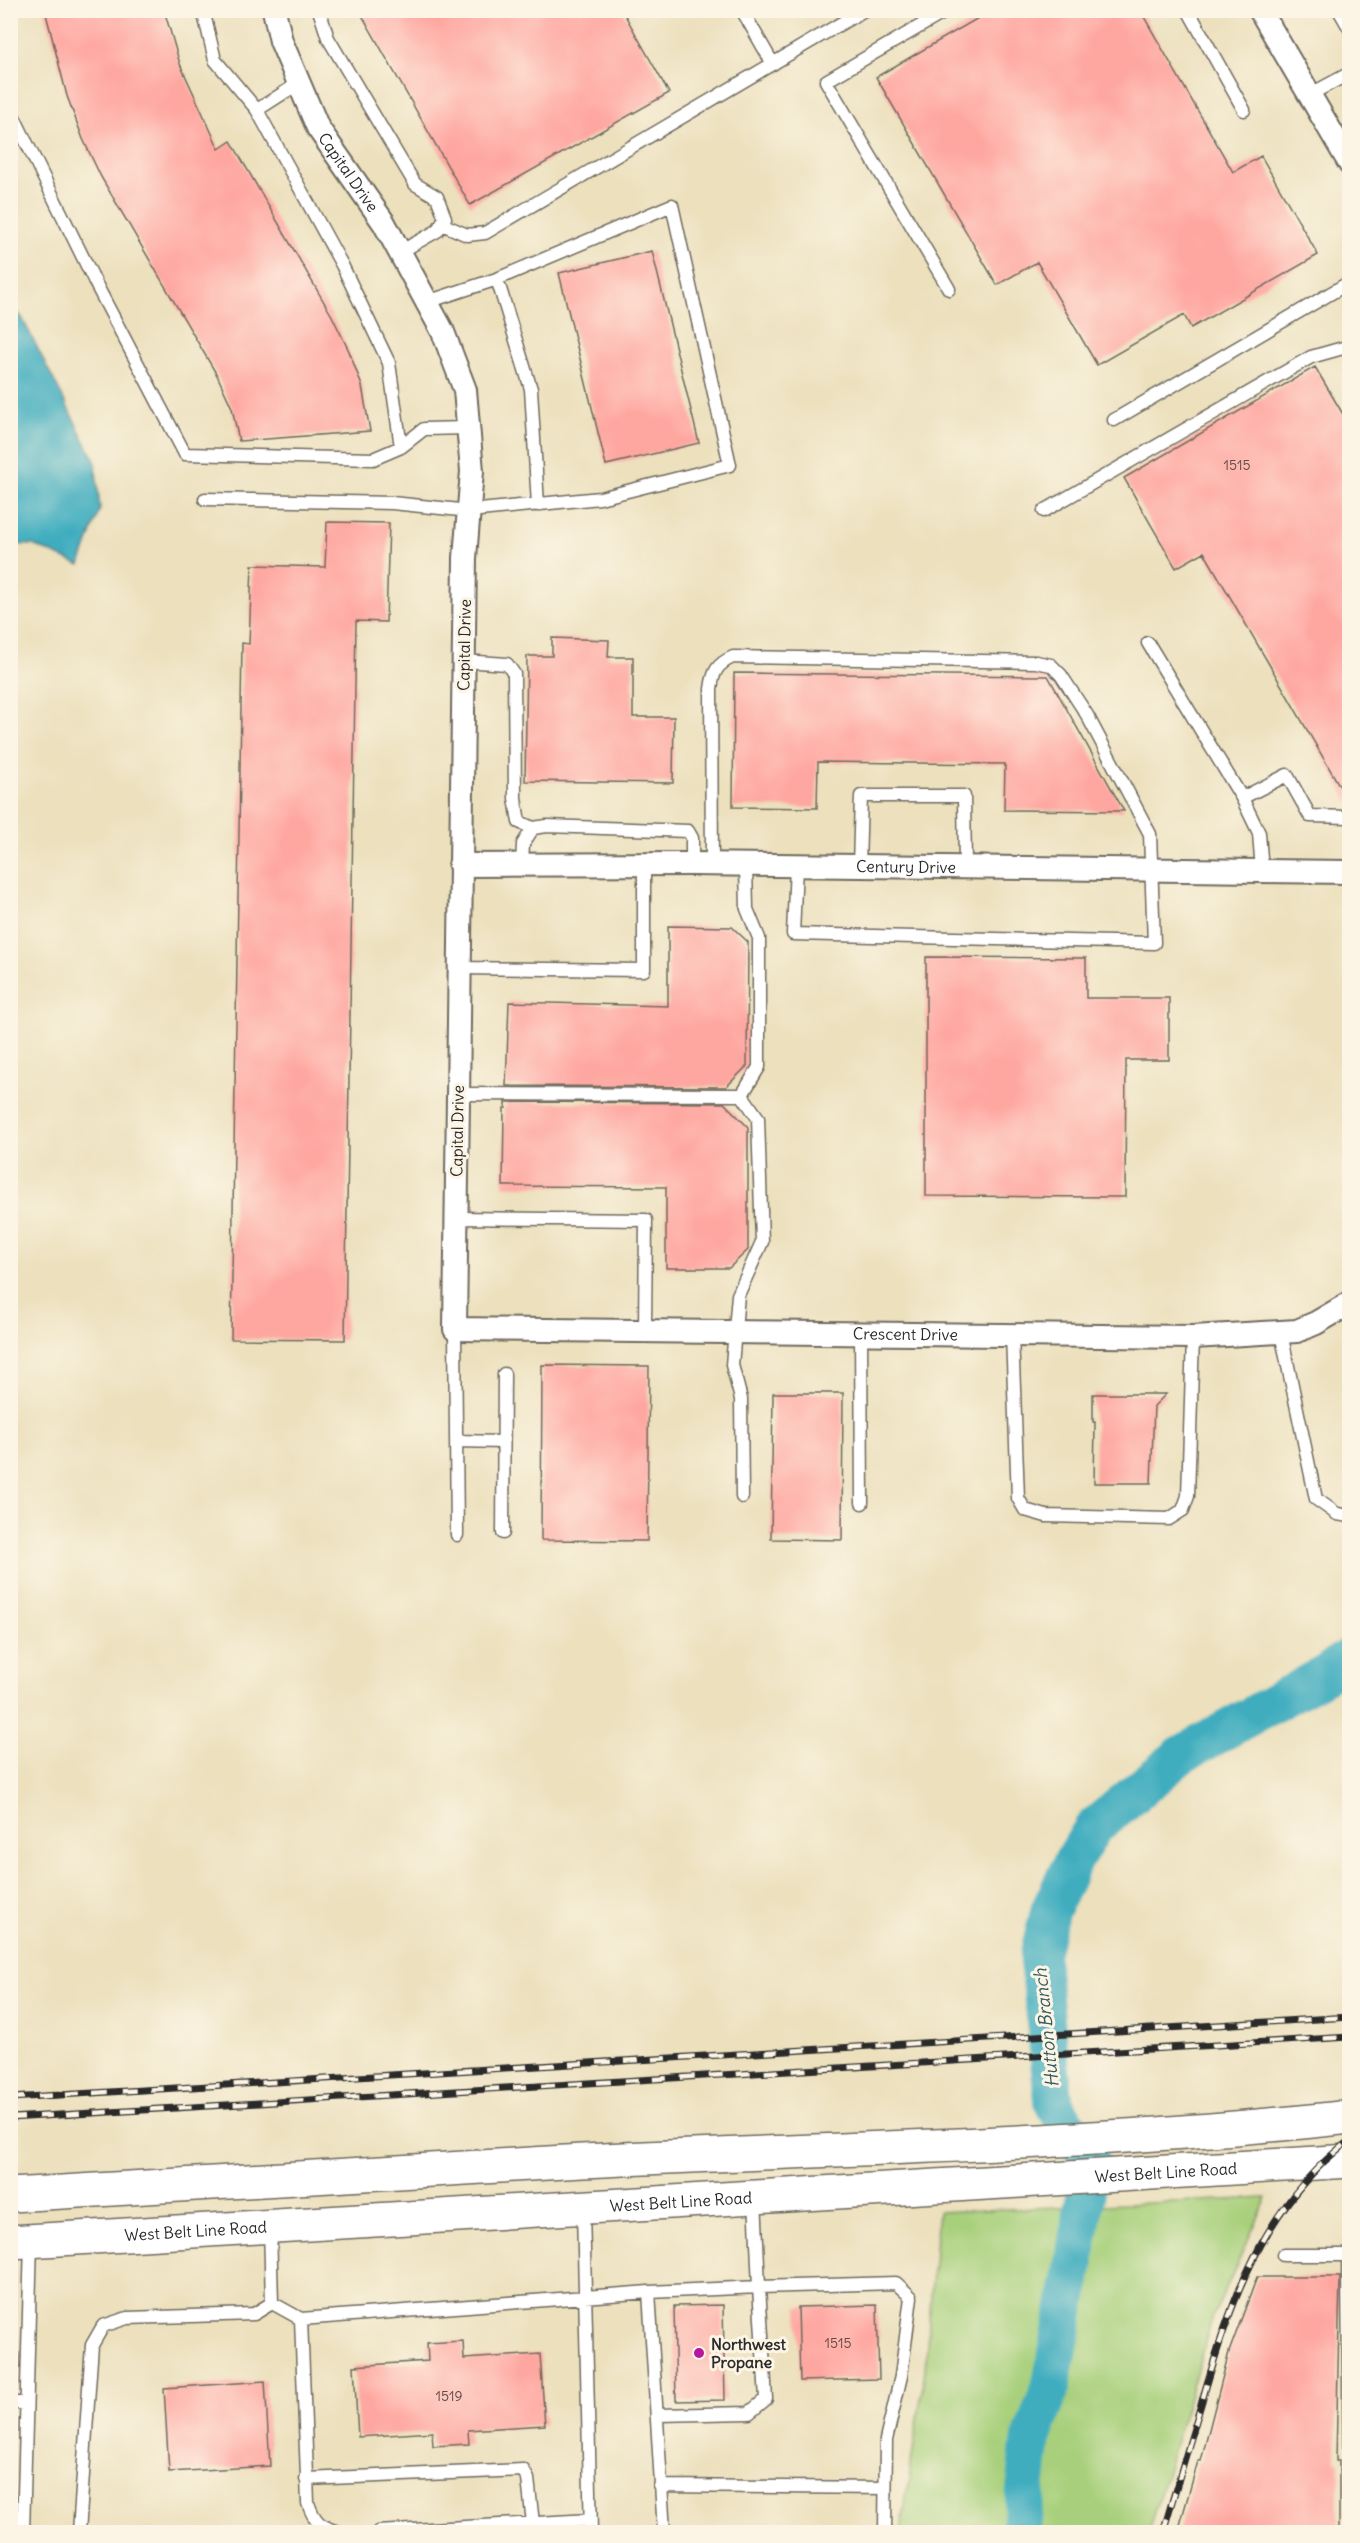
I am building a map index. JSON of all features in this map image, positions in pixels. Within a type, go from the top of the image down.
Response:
[{"type":"main road","points":[[21,2241],[20,2195],[582,2161],[947,2145],[1350,2117]]},
{"type":"main road","points":[[582,2161],[583,2207]]},
{"type":"main road","name":"West Belt Line Road","points":[[21,2241],[1350,2161]]},
{"type":"street","name":"Capital Drive","points":[[274,10],[281,41],[318,128],[384,223],[443,332],[465,390],[472,471],[465,558],[455,1329]]},
{"type":"street","points":[[1260,10],[1350,164]]},
{"type":"street","name":"Century Drive","points":[[460,865],[702,864],[1350,872]]},
{"type":"street","name":"Crescent Drive","points":[[455,1329],[645,1329],[1193,1337],[1297,1331],[1316,1323],[1350,1303]]},
{"type":"lane","points":[[203,10],[215,60],[257,110],[342,265],[389,363],[401,447]]},
{"type":"lane","points":[[319,10],[328,38],[415,184],[437,197],[445,218],[437,231],[400,252]]},
{"type":"lane","points":[[742,10],[773,64]]},
{"type":"lane","points":[[442,224],[467,235],[485,233],[864,10]]},
{"type":"lane","points":[[948,10],[826,81],[949,289]]},
{"type":"lane","points":[[1188,10],[1244,110]]},
{"type":"lane","points":[[1339,10],[1350,29]]},
{"type":"lane","points":[[1309,95],[1350,73]]},
{"type":"lane","points":[[257,110],[299,83]]},
{"type":"lane","points":[[10,109],[98,288],[185,454],[373,459],[401,447],[424,429],[468,428]]},
{"type":"lane","points":[[205,498],[392,503],[470,512],[600,498],[730,465],[672,205],[497,279],[427,303]]},
{"type":"lane","points":[[497,279],[531,389],[538,505]]},
{"type":"lane","points":[[1114,420],[1350,282]]},
{"type":"lane","points":[[1044,511],[1311,357],[1350,346]]},
{"type":"lane","points":[[1148,643],[1242,798],[1259,833],[1262,871]]},
{"type":"lane","points":[[702,864],[713,675],[719,663],[733,657],[1012,661],[1051,665],[1061,675],[1088,715],[1150,834],[1154,943],[793,934],[796,866]]},
{"type":"lane","points":[[463,662],[507,664],[514,674],[515,798],[519,822],[533,828],[546,826],[688,831],[702,864]]},
{"type":"lane","points":[[1242,798],[1287,775],[1310,816],[1350,817]]},
{"type":"lane","points":[[860,867],[861,796],[964,796],[965,867]]},
{"type":"lane","points":[[522,865],[523,844],[533,828]]},
{"type":"lane","points":[[459,968],[644,970],[644,865]]},
{"type":"lane","points":[[742,1095],[759,1067],[759,938],[747,909],[746,865]]},
{"type":"lane","points":[[458,1094],[742,1095]]},
{"type":"lane","points":[[742,1095],[758,1118],[762,1242],[738,1295],[732,1365],[741,1399],[742,1497]]},
{"type":"lane","points":[[456,1218],[646,1220],[645,1329]]},
{"type":"lane","points":[[455,1329],[457,1535]]},
{"type":"lane","points":[[861,1332],[862,1503]]},
{"type":"lane","points":[[1281,1333],[1316,1500],[1337,1514],[1350,1516]]},
{"type":"lane","points":[[1012,1334],[1018,1498],[1025,1510],[1046,1516],[1169,1519],[1183,1510],[1188,1496],[1193,1337]]},
{"type":"lane","points":[[503,1533],[504,1374]]},
{"type":"lane","points":[[456,1441],[503,1442]]},
{"type":"lane","points":[[658,2415],[749,2413],[766,2399],[755,2197]]},
{"type":"lane","points":[[378,2532],[590,2526],[583,2207]]},
{"type":"lane","points":[[270,2226],[272,2303]]},
{"type":"lane","points":[[21,2241],[26,2403],[22,2532]]},
{"type":"lane","points":[[1283,2255],[1348,2255],[1350,2509]]},
{"type":"lane","points":[[272,2303],[302,2319],[649,2292],[896,2283],[911,2297],[901,2376],[886,2440],[885,2532]]},
{"type":"lane","points":[[649,2292],[664,2532]]},
{"type":"lane","points":[[79,2532],[92,2345],[103,2326],[127,2319],[254,2314],[272,2303]]},
{"type":"lane","points":[[302,2319],[308,2503],[312,2517],[323,2528],[338,2532]]},
{"type":"lane","points":[[10,2403],[26,2403]]},
{"type":"lane","points":[[306,2479],[523,2470],[528,2479],[534,2528]]},
{"type":"lane","points":[[660,2486],[885,2488]]},
{"type":"green space","points":[[1267,2198],[1212,2319],[1149,2532],[901,2532],[925,2370],[938,2212]]},
{"type":"water","points":[[10,302],[22,318],[95,461],[100,509],[80,565],[33,545],[11,544]]},
{"type":"building","points":[[45,10],[164,10],[180,64],[219,149],[231,141],[332,316],[349,351],[362,386],[370,431],[239,441],[232,408],[217,375],[101,177],[83,139],[67,96]]},
{"type":"building","points":[[359,10],[622,10],[669,93],[470,205]]},
{"type":"building","points":[[992,10],[1140,10],[1233,172],[1261,156],[1318,255],[1191,328],[1184,315],[1097,365],[1037,262],[997,285],[876,77]]},
{"type":"building","points":[[652,251],[699,443],[606,465],[559,273]]},
{"type":"building","points":[[1315,367],[1350,426],[1350,804],[1204,552],[1176,568],[1124,478]]},
{"type":"building","points":[[327,522],[389,523],[386,622],[356,621],[345,1340],[231,1339],[242,643],[249,644],[252,565],[325,567]]},
{"type":"building","points":[[552,638],[609,640],[608,657],[633,657],[633,717],[674,717],[673,783],[525,781],[527,656],[552,656]]},
{"type":"building","points":[[734,673],[1048,676],[1124,811],[1004,810],[1005,764],[818,762],[817,808],[733,807]]},
{"type":"building","points":[[668,926],[732,927],[748,942],[747,1066],[726,1087],[506,1086],[509,1002],[668,1006]]},
{"type":"building","points":[[926,957],[1086,958],[1086,998],[1169,998],[1169,1060],[1126,1060],[1125,1197],[926,1196]]},
{"type":"building","points":[[506,1102],[724,1103],[748,1127],[748,1250],[729,1268],[666,1268],[666,1187],[503,1186]]},
{"type":"building","points":[[542,1365],[649,1366],[647,1541],[541,1540]]},
{"type":"building","points":[[773,1393],[843,1393],[842,1540],[771,1539]]},
{"type":"building","points":[[1093,1394],[1166,1394],[1154,1406],[1151,1483],[1094,1483]]},
{"type":"building","points":[[1257,2277],[1340,2277],[1336,2461],[1339,2461],[1339,2532],[1178,2532],[1198,2461],[1201,2461],[1229,2352]]},
{"type":"building","name":"Northwest Propane","points":[[723,2305],[725,2400],[676,2401],[674,2306]]},
{"type":"building","points":[[877,2305],[879,2379],[800,2381],[798,2307]]},
{"type":"building","points":[[463,2341],[464,2359],[540,2354],[545,2425],[468,2430],[469,2444],[433,2446],[432,2432],[358,2437],[354,2366],[428,2361],[427,2343]]},
{"type":"building","points":[[265,2381],[270,2466],[169,2472],[164,2388]]},
{"type":"waterway","name":"Hutton Branch","points":[[1021,2532],[1031,2440],[1051,2386],[1091,2163],[1054,2104],[1039,1956],[1050,1910],[1072,1863],[1093,1828],[1181,1755],[1326,1674],[1350,1657]]},
{"type":"railway","points":[[10,2098],[1350,2017]]},
{"type":"railway","points":[[10,2118],[1350,2037]]},
{"type":"railway","points":[[1163,2532],[1225,2327],[1254,2257],[1294,2194],[1320,2166],[1350,2140]]},
{"type":"place","name":"Northwest Propane","points":[[699,2353]]}]
